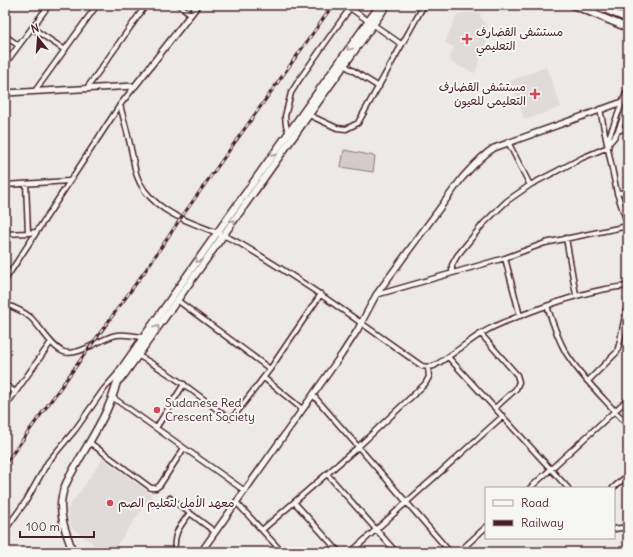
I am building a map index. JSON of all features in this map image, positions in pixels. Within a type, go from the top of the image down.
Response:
[{"type":"main road","points":[[146,338],[177,300],[309,115],[344,65],[380,5]]},
{"type":"main road","points":[[117,382],[217,232],[288,133],[371,22],[387,5]]},
{"type":"main road","points":[[573,5],[628,28]]},
{"type":"main road","points":[[594,5],[628,19]]},
{"type":"main road","points":[[73,552],[61,509],[62,496],[67,481],[112,397],[119,372],[135,354]]},
{"type":"street","points":[[5,64],[49,5]]},
{"type":"street","points":[[35,91],[97,5]]},
{"type":"street","points":[[87,88],[146,5]]},
{"type":"street","points":[[179,5],[191,14]]},
{"type":"street","points":[[5,280],[120,105],[198,5]]},
{"type":"street","points":[[309,115],[337,128],[346,129],[358,123],[424,5]]},
{"type":"street","points":[[612,12],[615,5]]},
{"type":"street","points":[[292,138],[288,133],[285,116],[290,93],[351,8],[401,44]]},
{"type":"street","points":[[32,28],[65,50]]},
{"type":"street","points":[[5,36],[18,45]]},
{"type":"street","points":[[344,65],[379,87]]},
{"type":"street","points":[[6,94],[135,86]]},
{"type":"street","points":[[610,142],[609,137],[628,88]]},
{"type":"street","points":[[201,552],[349,344],[376,295],[462,178],[477,161],[484,154],[508,142],[600,109],[628,101],[618,131],[608,147],[582,158],[530,185],[507,201],[484,223],[453,261],[452,272]]},
{"type":"street","points":[[120,105],[133,157],[136,176],[152,200],[163,209],[180,219],[217,232],[240,244],[321,294],[422,366],[434,366],[482,334],[496,326],[520,316],[576,295],[628,286]]},
{"type":"street","points":[[376,295],[505,258],[545,243],[628,226],[617,193],[600,109]]},
{"type":"street","points":[[618,131],[628,128]]},
{"type":"street","points":[[508,142],[530,185]]},
{"type":"street","points":[[5,185],[69,181]]},
{"type":"street","points":[[26,184],[28,233]]},
{"type":"street","points":[[617,193],[628,192]]},
{"type":"street","points":[[5,234],[36,232]]},
{"type":"street","points":[[566,238],[576,295]]},
{"type":"street","points":[[505,258],[520,316]]},
{"type":"street","points":[[135,354],[184,384],[226,417],[230,418],[234,416],[264,378],[321,294]]},
{"type":"street","points":[[177,300],[270,369]]},
{"type":"street","points":[[588,381],[617,352],[628,300]]},
{"type":"street","points":[[5,304],[29,317],[51,342],[64,352],[72,353],[117,335],[146,338]]},
{"type":"street","points":[[547,306],[562,346],[569,357],[628,426]]},
{"type":"street","points":[[482,334],[518,376],[519,382],[516,388],[495,408]]},
{"type":"street","points":[[5,407],[51,342]]},
{"type":"street","points":[[448,357],[567,487]]},
{"type":"street","points":[[262,530],[358,447],[425,384],[429,377],[428,367]]},
{"type":"street","points":[[5,530],[26,501],[48,462],[75,430],[104,389],[119,372]]},
{"type":"street","points":[[264,378],[302,409]]},
{"type":"street","points":[[5,384],[15,392]]},
{"type":"street","points":[[156,428],[184,384]]},
{"type":"street","points":[[313,395],[450,552]]},
{"type":"street","points":[[112,397],[245,491]]},
{"type":"street","points":[[531,487],[628,399]]},
{"type":"street","points":[[351,552],[503,416]]},
{"type":"street","points":[[89,442],[151,488],[156,488],[160,485],[184,448]]},
{"type":"street","points":[[327,474],[396,552]]},
{"type":"street","points":[[614,487],[628,475]]},
{"type":"street","points":[[170,498],[215,532]]},
{"type":"street","points":[[236,502],[282,552]]},
{"type":"street","points":[[294,502],[339,552]]},
{"type":"street","points":[[175,552],[174,542],[177,531],[190,513]]},
{"type":"street","points":[[615,529],[628,527]]},
{"type":"street","points":[[459,552],[485,528]]},
{"type":"shaded area","name":"مستشفى القضارف التعليمي","points":[[466,12],[480,13],[481,18],[487,26],[486,29],[489,35],[475,73],[452,63],[450,58],[454,47],[445,43],[456,16]]},
{"type":"shaded area","name":"مستشفى القضارف التعليمى للعيون","points":[[546,67],[561,107],[525,120],[510,81]]},
{"type":"shaded area","points":[[344,150],[375,156],[373,172],[341,167]]},
{"type":"shaded area","name":"معهد الأمل لتعليم الصم","points":[[103,459],[152,495],[112,552],[104,552],[71,527],[67,510]]},
{"type":"railway","points":[[5,464],[145,271],[183,215],[333,5]]},
{"type":"place","name":"مستشفى القضارف التعليمي","points":[[467,39]]},
{"type":"place","name":"مستشفى القضارف التعليمى للعيون","points":[[535,94]]},
{"type":"place","name":"Sudanese Red Crescent Society","points":[[157,410]]},
{"type":"place","name":"معهد الأمل لتعليم الصم","points":[[110,503]]}]
